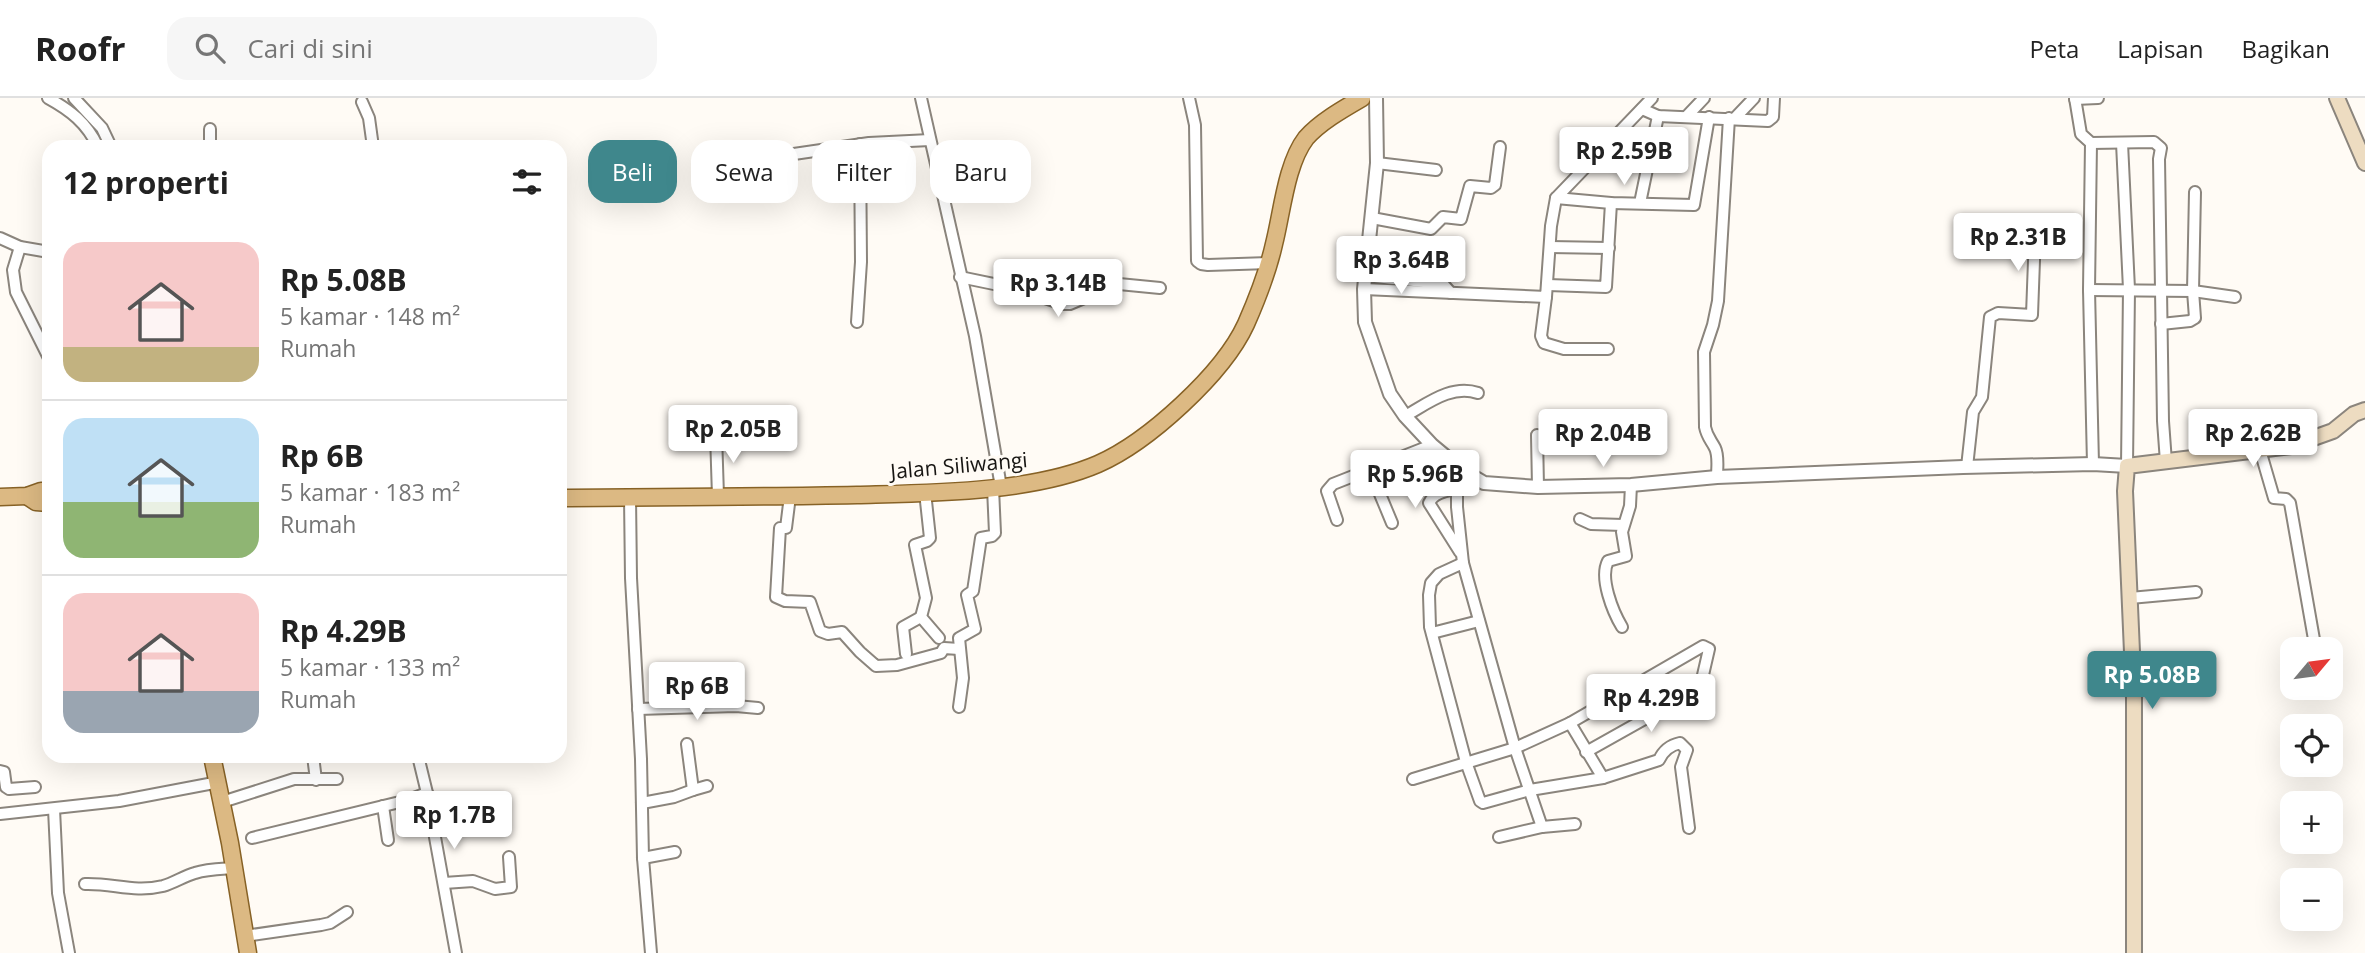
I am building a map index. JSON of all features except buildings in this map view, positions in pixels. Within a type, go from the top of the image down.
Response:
[{"type":"main road","name":"Jalan Siliwangi","points":[[567,498],[790,496],[997,488],[1067,474],[1098,464],[1120,452],[1164,420],[1218,367],[1239,338],[1269,263],[1299,149],[1314,130],[1362,98]]},
{"type":"main road","points":[[2337,98],[2360,139],[2365,163]]},
{"type":"main road","points":[[2134,953],[2134,698],[2125,491],[2127,466],[2291,446],[2319,438],[2333,431],[2354,414],[2365,410]]},
{"type":"main road","points":[[0,497],[27,496],[42,491]]},
{"type":"main road","points":[[27,496],[42,502]]},
{"type":"main road","points":[[214,763],[248,953]]},
{"type":"street","points":[[48,98],[72,113],[85,125],[94,140]]},
{"type":"street","points":[[74,98],[102,128],[108,140]]},
{"type":"street","points":[[916,141],[930,140],[921,98]]},
{"type":"street","points":[[1189,98],[1195,125],[1197,261],[1208,265],[1269,263]]},
{"type":"street","points":[[1376,98],[1377,163],[1365,282],[1365,322],[1390,394],[1405,416],[1432,445],[1484,483],[1538,487],[1632,485],[1717,477],[1967,467],[2093,464],[2127,466],[2129,289],[2122,143]]},
{"type":"street","points":[[1608,349],[1564,349],[1544,343],[1541,336],[1548,285],[1551,226],[1556,198],[1652,98]]},
{"type":"street","points":[[1686,117],[1704,98]]},
{"type":"street","points":[[1717,477],[1717,455],[1706,436],[1705,427],[1704,352],[1718,301],[1732,119],[1754,98]]},
{"type":"street","points":[[1642,109],[1658,116],[1770,120],[1773,117],[1774,98]]},
{"type":"street","points":[[2098,98],[2075,99],[2081,134],[2091,143],[2154,142],[2161,148],[2160,291],[2166,462]]},
{"type":"street","points":[[362,102],[369,118],[372,140]]},
{"type":"street","points":[[1640,203],[1658,116]]},
{"type":"street","points":[[1556,198],[1611,203],[1695,204],[1709,117]]},
{"type":"street","points":[[210,140],[211,129]]},
{"type":"street","points":[[2091,143],[2089,290],[2093,464]]},
{"type":"street","points":[[1372,218],[1431,229],[1443,217],[1461,219],[1470,186],[1491,188],[1495,185],[1500,146]]},
{"type":"street","points":[[1377,163],[1436,170]]},
{"type":"street","points":[[2161,324],[2194,320],[2196,314],[2193,291],[2196,192]]},
{"type":"street","points":[[857,322],[861,262],[860,203]]},
{"type":"street","points":[[944,203],[975,336],[997,488],[995,533],[981,538],[973,591],[967,595],[975,629],[959,637],[963,678],[959,707]]},
{"type":"street","points":[[1548,285],[1606,287],[1611,203]]},
{"type":"street","points":[[1967,467],[1973,412],[1982,397],[1990,317],[1998,313],[2032,314],[2035,233]]},
{"type":"street","points":[[0,238],[20,247],[42,251]]},
{"type":"street","points":[[20,247],[12,270],[16,292],[42,344]]},
{"type":"street","points":[[1550,247],[1609,248]]},
{"type":"street","points":[[960,277],[1018,289],[1070,304],[1097,293],[1107,285],[1160,288]]},
{"type":"street","points":[[1365,282],[1451,293],[1546,297]]},
{"type":"street","points":[[2089,290],[2193,291],[2235,298]]},
{"type":"street","points":[[1405,416],[1454,391],[1469,390],[1478,393]]},
{"type":"street","points":[[716,434],[718,496]]},
{"type":"street","points":[[1537,435],[1538,487]]},
{"type":"street","points":[[1337,520],[1327,494],[1328,488],[1432,445]]},
{"type":"street","points":[[2260,450],[2274,498],[2286,499],[2290,503],[2314,637]]},
{"type":"street","points":[[1459,467],[1457,516],[1462,559],[1515,748],[1542,827]]},
{"type":"street","points":[[1444,491],[1459,467]]},
{"type":"street","points":[[1370,470],[1392,523]]},
{"type":"street","points":[[1622,627],[1611,607],[1605,569],[1610,560],[1626,556],[1623,526],[1629,512],[1632,485]]},
{"type":"street","points":[[1457,489],[1444,491],[1432,498],[1430,506],[1462,559]]},
{"type":"street","points":[[925,492],[930,537],[927,541],[915,545],[926,598],[921,617],[939,638]]},
{"type":"street","points":[[790,496],[786,528],[780,528],[776,597],[785,601],[809,601],[822,632],[842,632],[876,666],[897,664],[940,653],[944,648],[959,649]]},
{"type":"street","points":[[630,498],[643,858],[651,953]]},
{"type":"street","points":[[1580,519],[1591,524],[1623,526]]},
{"type":"street","points":[[1462,559],[1439,575],[1432,583],[1429,595],[1432,633],[1478,799],[1483,803],[1530,790],[1603,778],[1659,760],[1670,747],[1680,743],[1687,750],[1682,763],[1689,828]]},
{"type":"street","points":[[2130,598],[2196,592]]},
{"type":"street","points":[[906,654],[903,627],[921,617]]},
{"type":"street","points":[[1432,633],[1479,621]]},
{"type":"street","points":[[1413,779],[1515,748],[1570,723],[1703,646],[1709,649],[1700,688],[1586,752]]},
{"type":"street","points":[[638,709],[736,706],[758,708]]},
{"type":"street","points":[[1570,723],[1603,778]]},
{"type":"street","points":[[687,744],[693,790]]},
{"type":"street","points":[[1659,760],[1663,764],[1682,763]]},
{"type":"street","points":[[314,763],[316,780]]},
{"type":"street","points":[[420,763],[456,953]]},
{"type":"street","points":[[0,771],[4,772],[6,787],[35,787]]},
{"type":"street","points":[[222,802],[295,779],[337,779]]},
{"type":"street","points":[[0,814],[119,801],[219,782]]},
{"type":"street","points":[[642,803],[674,797],[707,786]]},
{"type":"street","points":[[252,838],[427,793]]},
{"type":"street","points":[[383,806],[388,840]]},
{"type":"street","points":[[54,809],[58,892],[69,953]]},
{"type":"street","points":[[1499,837],[1542,827],[1575,824]]},
{"type":"street","points":[[643,858],[675,852]]},
{"type":"street","points":[[444,883],[473,881],[495,889],[511,887],[509,857]]},
{"type":"street","points":[[85,884],[102,884],[120,889],[163,886],[194,873],[234,868]]},
{"type":"street","points":[[245,936],[330,923],[347,912]]}]
